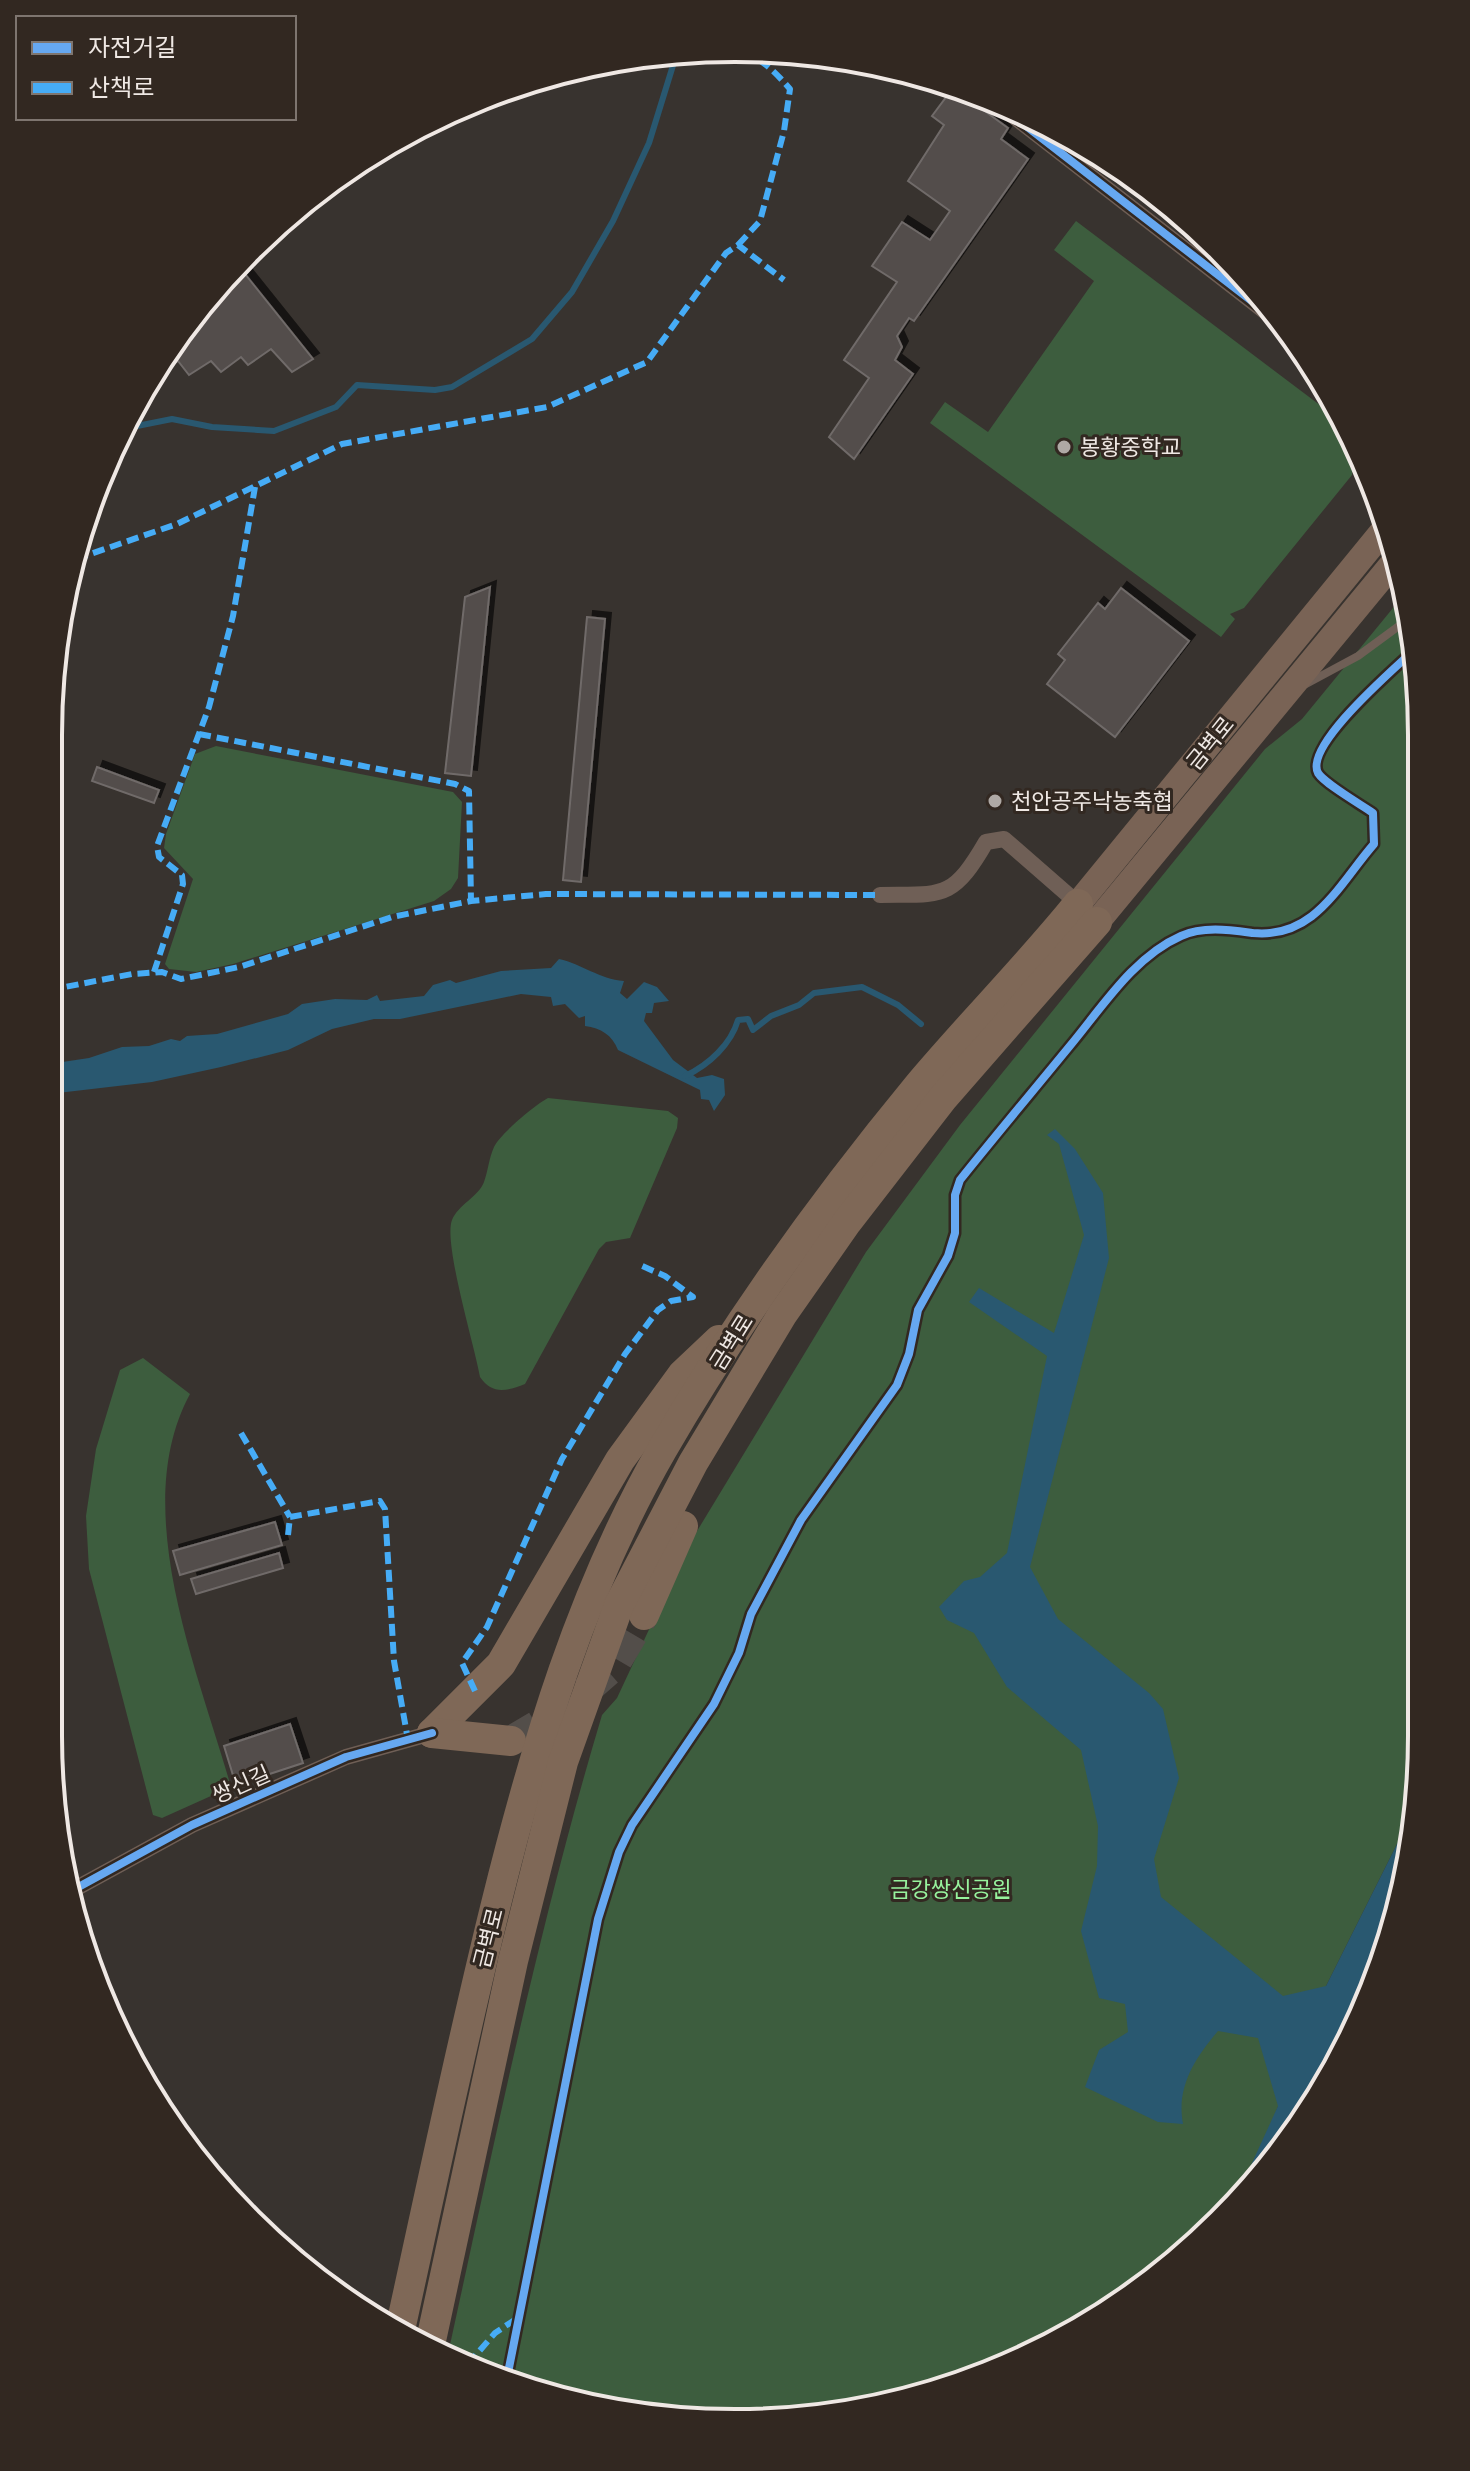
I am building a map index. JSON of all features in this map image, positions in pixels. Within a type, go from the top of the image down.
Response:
[{"type":"highway","name":"금벽로","points":[[432,2337],[513,1961],[563,1762],[619,1605],[693,1463],[782,1315],[881,1178],[1088,913]]},
{"type":"highway","name":"금벽로","points":[[402,2321],[484,1954],[531,1764],[588,1601],[601,1574],[661,1452],[754,1306],[820,1211],[918,1086],[1088,913]]},
{"type":"highway","points":[[644,1615],[707,1478],[881,1178]]},
{"type":"highway","points":[[432,1733],[501,1664],[620,1460],[682,1375],[754,1306]]},
{"type":"highway","points":[[432,1733],[511,1741]]},
{"type":"main road","name":"금벽로","points":[[1088,913],[1378,538]]},
{"type":"main road","name":"금벽로","points":[[1088,913],[1282,699],[1387,571]]},
{"type":"street","points":[[1032,130],[1245,296]]},
{"type":"street","points":[[880,895],[943,894],[956,883],[986,842],[1004,839],[1088,913]]},
{"type":"street","name":"쌍신길","points":[[80,1886],[192,1825],[346,1757],[432,1733]]},
{"type":"lane","points":[[1282,699],[1358,656],[1399,626]]},
{"type":"green space","points":[[1076,221],[1322,407],[1353,467],[1352,475],[1244,608],[1230,614],[1235,619],[1221,637],[930,423],[945,402],[988,432],[1094,281],[1054,250]]},
{"type":"green space","name":"금강쌍신공원","points":[[1395,605],[1407,691],[1408,735],[1407,1780],[1400,1839],[1326,1986],[1250,2169],[1179,2242],[1109,2296],[1072,2319],[993,2358],[909,2386],[866,2396],[779,2408],[691,2408],[647,2403],[561,2386],[450,2346],[538,1953],[602,1715],[617,1698],[688,1546],[866,1252],[960,1125],[1265,749],[1302,719]]},
{"type":"green space","points":[[216,746],[453,792],[462,802],[458,878],[451,889],[434,901],[233,964],[196,972],[169,969],[165,964],[193,879],[164,848],[166,834],[195,754]]},
{"type":"green space","points":[[548,1098],[668,1111],[678,1118],[677,1128],[630,1238],[606,1242],[599,1249],[525,1384],[506,1390],[495,1389],[480,1377],[452,1250],[452,1220],[481,1187],[498,1141],[518,1120]]},
{"type":"green space","points":[[143,1358],[190,1394],[173,1439],[166,1487],[167,1538],[187,1642],[231,1787],[162,1818],[153,1815],[89,1569],[86,1516],[96,1449],[120,1370]]},
{"type":"water","points":[[559,959],[624,981],[620,993],[627,999],[644,982],[657,987],[669,1001],[654,1003],[652,1013],[646,1013],[644,1021],[673,1060],[697,1078],[712,1075],[724,1079],[725,1095],[714,1111],[709,1100],[701,1099],[700,1090],[618,1050],[605,1033],[585,1026],[585,1016],[579,1018],[565,1004],[553,1006],[551,997],[521,994],[400,1019],[374,1019],[332,1029],[288,1050],[152,1082],[62,1092],[62,1062],[89,1058],[122,1047],[149,1046],[171,1039],[180,1041],[187,1036],[217,1034],[288,1014],[302,1004],[335,999],[367,1000],[377,995],[380,1001],[424,996],[433,985],[450,980],[456,983],[501,971],[551,968]]},
{"type":"water","points":[[1055,1129],[1075,1149],[1103,1193],[1109,1258],[1030,1567],[1058,1619],[1149,1693],[1163,1709],[1179,1778],[1154,1859],[1161,1897],[1283,1996],[1326,1986],[1400,1839],[1385,1910],[1372,1952],[1339,2034],[1295,2110],[1248,2171],[1278,2106],[1258,2038],[1218,2031],[1189,2074],[1182,2098],[1183,2124],[1158,2122],[1085,2087],[1099,2050],[1128,2032],[1125,2004],[1099,1998],[1081,1931],[1097,1866],[1098,1826],[1081,1750],[1007,1687],[974,1633],[947,1620],[939,1607],[964,1581],[980,1577],[1007,1553],[1047,1356],[969,1302],[979,1288],[1054,1333],[1084,1235],[1059,1144],[1047,1135]]},
{"type":"building","points":[[947,97],[982,109],[1008,128],[1001,139],[1028,159],[914,321],[909,318],[897,336],[902,347],[895,360],[913,374],[854,459],[829,437],[869,378],[844,360],[897,282],[872,266],[902,222],[930,240],[950,211],[908,181],[944,125],[932,116]]},
{"type":"building","points":[[245,274],[313,359],[292,372],[271,349],[248,365],[241,357],[221,372],[211,361],[189,375],[178,361],[173,364],[201,325]]},
{"type":"building","points":[[490,587],[471,776],[445,773],[465,597]]},
{"type":"building","points":[[1121,588],[1189,641],[1115,737],[1047,684],[1065,660],[1058,654],[1098,603],[1105,609]]},
{"type":"building","points":[[587,617],[605,619],[581,882],[563,880]]},
{"type":"building","points":[[97,767],[159,790],[154,803],[92,781]]},
{"type":"building","points":[[275,1522],[282,1545],[180,1575],[173,1551]]},
{"type":"building","points":[[279,1553],[283,1568],[196,1594],[191,1579]]},
{"type":"building","points":[[290,1724],[303,1763],[236,1785],[224,1746]]},
{"type":"waterway","points":[[137,426],[172,419],[212,427],[274,431],[336,407],[357,385],[435,390],[452,387],[532,339],[572,292],[613,221],[649,143],[673,65]]},
{"type":"waterway","points":[[685,1076],[718,1053],[738,1020],[748,1019],[753,1030],[771,1016],[799,1005],[814,993],[862,987],[898,1005],[921,1024]]},
{"type":"tunnel","points":[[511,1741],[565,1709],[614,1666],[644,1615]]},
{"type":"marked path","points":[[738,245],[760,221],[784,131],[790,89],[763,63]]},
{"type":"marked path","points":[[87,555],[177,524],[342,444],[547,407],[647,362],[726,253],[738,245],[784,280]]},
{"type":"marked path","points":[[154,972],[183,884],[182,875],[159,857],[157,846],[209,707],[233,616],[255,487]]},
{"type":"marked path","points":[[199,734],[455,784],[469,791],[471,901]]},
{"type":"marked path","points":[[62,987],[132,974],[162,972],[181,979],[239,967],[392,917],[471,901],[546,894],[880,895]]},
{"type":"marked path","points":[[475,1691],[462,1663],[487,1627],[562,1459],[625,1354],[658,1310],[671,1301],[693,1297],[665,1276],[640,1265]]},
{"type":"marked path","points":[[241,1433],[290,1517]]},
{"type":"marked path","points":[[288,1535],[290,1517],[380,1501],[385,1509],[394,1661],[408,1740]]},
{"type":"marked path","points":[[474,2357],[495,2333],[519,2317]]},
{"type":"cycle path","points":[[1032,130],[1245,296]]},
{"type":"cycle path","points":[[509,2369],[598,1919],[619,1852],[632,1825],[714,1704],[739,1653],[751,1614],[801,1520],[897,1385],[909,1354],[918,1310],[948,1256],[955,1233],[955,1195],[960,1180],[1106,1001],[1148,957],[1181,936],[1198,931],[1275,933],[1293,927],[1324,906],[1337,891],[1374,844],[1373,813],[1322,778],[1318,773],[1317,761],[1324,745],[1352,709],[1403,660]]},
{"type":"cycle path","points":[[80,1886],[192,1825],[346,1757],[432,1733]]},
{"type":"place","name":"봉황중학교","points":[[1064,447]]},
{"type":"place","name":"천안공주낙농축협","points":[[995,801]]}]
